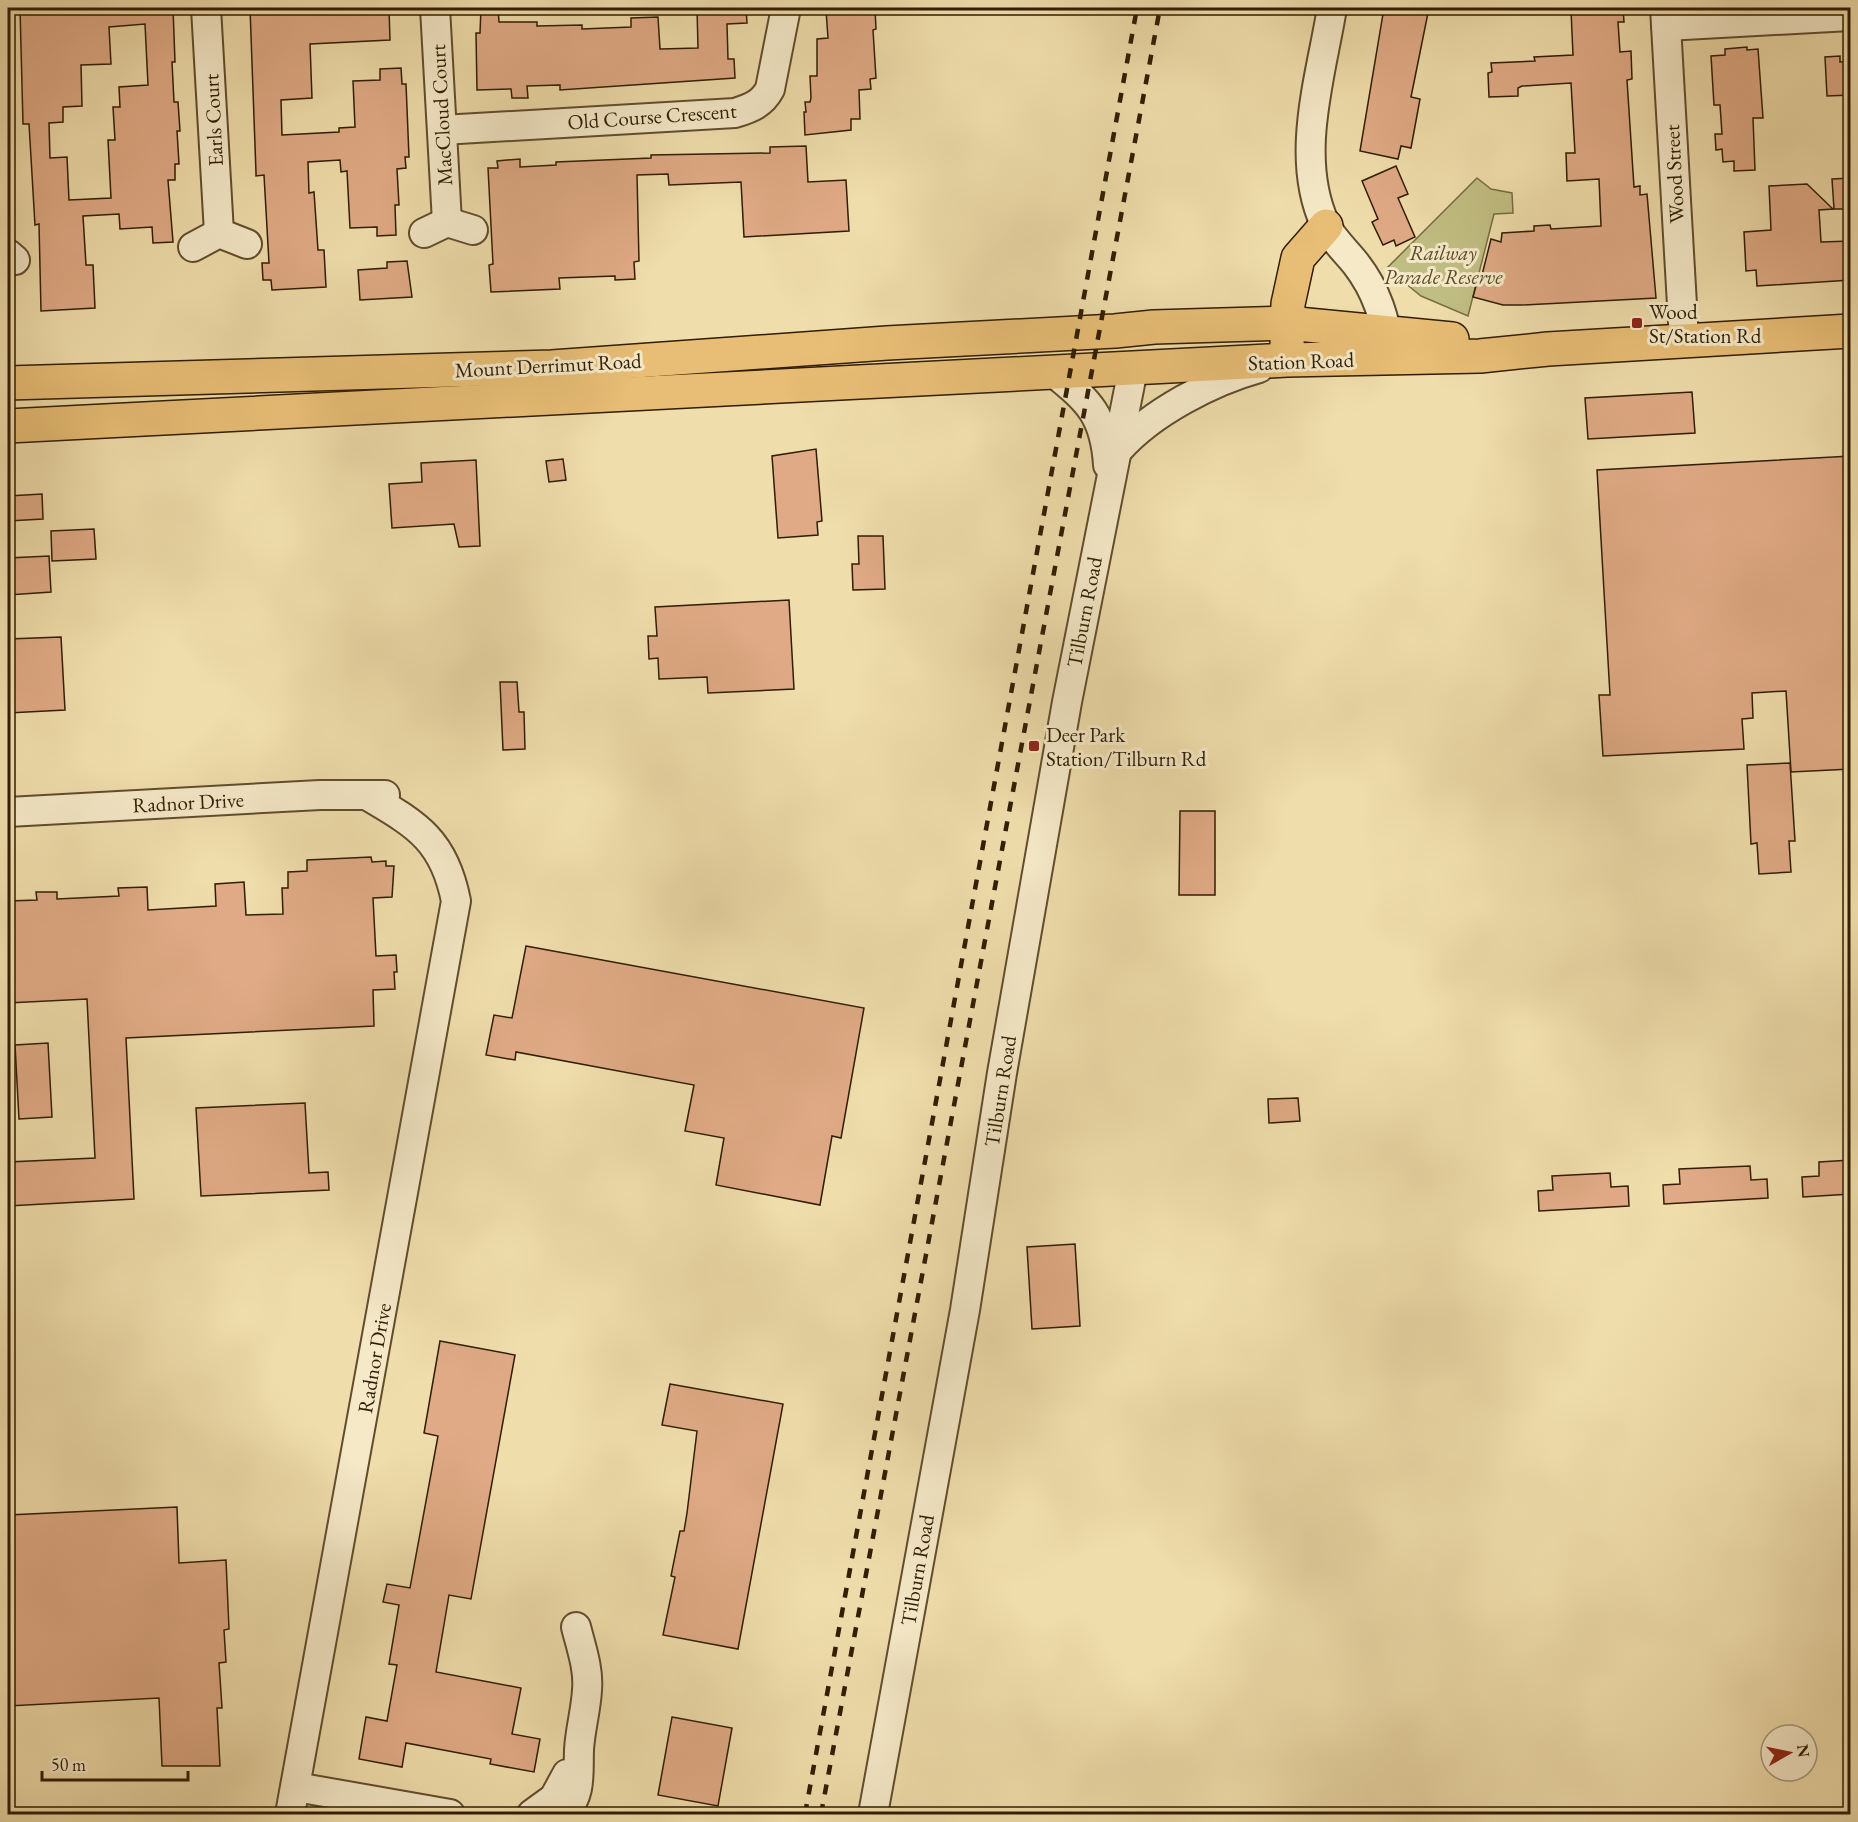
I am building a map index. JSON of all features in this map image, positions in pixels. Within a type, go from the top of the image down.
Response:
[{"type":"main road","points":[[1287,360],[1288,304],[1298,258],[1326,226]]},
{"type":"main road","name":"Station Road","points":[[1087,333],[1154,327],[1287,323],[1389,345],[1480,356],[1548,348],[1851,332]]},
{"type":"main road","points":[[1133,369],[1139,351],[1154,327]]},
{"type":"main road","points":[[1087,333],[1121,344],[1127,350],[1133,369]]},
{"type":"main road","name":"Mount Derrimut Road","points":[[8,383],[552,367],[1087,333]]},
{"type":"main road","name":"Station Road","points":[[1053,372],[1287,360],[1389,345]]},
{"type":"main road","points":[[747,354],[748,387]]},
{"type":"main road","name":"Mount Derrimut Road","points":[[8,426],[1053,372]]},
{"type":"street","name":"Earls Court","points":[[206,8],[219,233]]},
{"type":"street","name":"MacCloud Court","points":[[435,8],[448,228]]},
{"type":"street","name":"Old Course Crescent","points":[[442,130],[735,114],[764,100],[770,88],[786,8]]},
{"type":"street","points":[[1332,8],[1310,150],[1314,182],[1326,226],[1375,292],[1389,345]]},
{"type":"street","points":[[1665,17],[1851,16]]},
{"type":"street","name":"Wood Street","points":[[1665,17],[1684,340]]},
{"type":"street","points":[[194,247],[219,233],[247,244]]},
{"type":"street","points":[[1119,449],[1147,425],[1206,388],[1229,376],[1287,360]]},
{"type":"street","name":"Tilburn Road","points":[[873,1815],[965,1310],[1002,1073],[1065,713],[1133,369]]},
{"type":"street","points":[[1053,372],[1086,400],[1095,412],[1105,434],[1110,488]]},
{"type":"street","name":"Radnor Drive","points":[[8,812],[320,795],[386,795],[415,803],[437,820],[455,843],[465,870],[463,889],[456,901],[290,1815]]},
{"type":"street","points":[[564,1815],[574,1803],[579,1789],[579,1750],[588,1688],[585,1660],[576,1627]]},
{"type":"street","points":[[532,1815],[544,1808],[562,1788],[579,1750]]},
{"type":"street","points":[[296,1786],[450,1815]]},
{"type":"green space","name":"Railway Parade Reserve","points":[[1477,178],[1491,189],[1512,193],[1513,213],[1494,214],[1468,316],[1421,296],[1387,268]]},
{"type":"building","points":[[20,8],[173,8],[174,102],[178,102],[180,131],[177,131],[179,164],[175,164],[175,180],[168,180],[173,242],[153,243],[152,227],[120,229],[119,214],[83,216],[86,265],[93,265],[95,308],[41,311],[39,224],[35,225],[29,124],[23,124]],"holes":[[[145,24],[148,85],[119,87],[120,107],[113,107],[115,140],[108,140],[111,198],[69,200],[67,157],[50,158],[49,123],[63,122],[63,107],[82,106],[81,65],[111,64],[109,27]]]},
{"type":"building","points":[[250,8],[389,8],[390,40],[310,44],[312,98],[281,100],[282,135],[339,132],[339,128],[355,127],[353,81],[380,80],[380,69],[401,68],[402,84],[406,84],[409,157],[405,157],[406,168],[397,169],[399,205],[395,205],[396,235],[377,236],[377,227],[350,228],[347,171],[341,172],[340,160],[308,162],[309,193],[314,192],[318,250],[324,250],[326,287],[272,290],[271,280],[263,280],[262,263],[269,263],[264,175],[256,176]]},
{"type":"building","points":[[481,8],[498,8],[499,22],[537,22],[537,26],[582,25],[582,29],[631,27],[631,18],[658,17],[660,49],[698,48],[697,8],[746,8],[747,23],[727,24],[728,59],[734,59],[735,78],[560,90],[560,85],[527,86],[528,98],[512,98],[511,89],[477,90],[476,33],[480,33]]},
{"type":"building","points":[[875,8],[876,29],[873,30],[876,78],[870,79],[871,89],[859,90],[860,119],[851,119],[851,130],[805,135],[804,112],[806,112],[805,102],[810,102],[811,98],[810,76],[817,76],[817,39],[828,38],[826,10]]},
{"type":"building","points":[[1384,8],[1429,8],[1411,97],[1420,99],[1411,148],[1401,146],[1398,159],[1360,151]]},
{"type":"building","points":[[1623,8],[1624,22],[1618,22],[1620,52],[1631,51],[1632,79],[1627,80],[1634,187],[1640,186],[1640,195],[1647,194],[1656,298],[1503,305],[1473,297],[1477,282],[1480,283],[1491,239],[1501,242],[1502,233],[1534,231],[1534,226],[1550,225],[1551,229],[1601,226],[1599,179],[1567,181],[1566,153],[1575,153],[1571,83],[1522,86],[1518,88],[1518,96],[1489,97],[1488,73],[1492,72],[1491,63],[1535,61],[1534,57],[1573,55],[1571,10]]},
{"type":"building","points":[[1747,47],[1747,50],[1758,49],[1763,118],[1753,118],[1755,170],[1734,171],[1734,161],[1723,162],[1722,149],[1716,150],[1715,134],[1722,134],[1720,105],[1714,105],[1711,56],[1725,55],[1725,49]]},
{"type":"building","points":[[1840,56],[1840,62],[1851,61],[1851,95],[1827,96],[1825,57]]},
{"type":"building","points":[[806,146],[808,182],[846,180],[849,231],[744,237],[741,182],[669,185],[668,174],[637,175],[639,261],[634,262],[635,279],[615,280],[615,276],[559,278],[560,289],[491,292],[489,265],[493,264],[488,168],[498,168],[497,161],[520,159],[520,167],[556,165],[556,162],[651,158],[651,155],[770,153],[770,147]]},
{"type":"building","points":[[1396,166],[1408,194],[1398,198],[1415,237],[1396,246],[1394,240],[1383,245],[1372,222],[1378,219],[1362,181]]},
{"type":"building","points":[[1851,178],[1851,209],[1834,209],[1832,179]]},
{"type":"building","points":[[1807,184],[1833,209],[1819,210],[1821,242],[1851,241],[1851,280],[1757,286],[1756,270],[1746,271],[1744,232],[1771,230],[1769,186]]},
{"type":"building","points":[[407,261],[412,297],[360,300],[358,270],[387,268],[387,262]]},
{"type":"building","points":[[1692,392],[1695,433],[1588,439],[1585,398]]},
{"type":"building","points":[[816,449],[822,521],[817,522],[818,535],[778,538],[772,456]]},
{"type":"building","points":[[1851,456],[1851,769],[1791,772],[1786,691],[1752,693],[1753,718],[1742,719],[1744,749],[1603,756],[1599,695],[1610,695],[1597,470]]},
{"type":"building","points":[[563,459],[566,480],[549,482],[546,461]]},
{"type":"building","points":[[476,460],[480,546],[459,547],[454,524],[392,528],[389,484],[422,482],[421,463]]},
{"type":"building","points":[[42,494],[43,519],[8,521],[8,496]]},
{"type":"building","points":[[94,529],[96,559],[52,561],[51,531]]},
{"type":"building","points":[[858,536],[883,536],[885,589],[853,590],[852,564],[859,564]]},
{"type":"building","points":[[49,556],[51,592],[8,595],[8,558]]},
{"type":"building","points":[[789,600],[794,689],[708,693],[707,677],[659,679],[658,658],[649,659],[648,636],[657,636],[655,607]]},
{"type":"building","points":[[61,637],[65,710],[8,713],[8,639]]},
{"type":"building","points":[[500,682],[517,682],[519,712],[524,712],[525,749],[503,750]]},
{"type":"building","points":[[1790,763],[1795,841],[1789,841],[1791,872],[1759,874],[1757,843],[1751,844],[1747,765]]},
{"type":"building","points":[[1180,811],[1215,811],[1215,895],[1179,895]]},
{"type":"building","points":[[371,857],[372,862],[386,861],[386,866],[394,866],[392,897],[373,898],[376,956],[396,955],[397,972],[394,972],[395,989],[373,990],[374,1026],[126,1038],[134,1199],[8,1206],[8,1162],[95,1158],[87,999],[8,1003],[8,901],[37,900],[36,892],[57,892],[57,899],[119,896],[118,888],[147,887],[148,910],[216,906],[215,884],[244,882],[246,915],[283,914],[282,888],[288,888],[288,872],[307,871],[307,860]]},
{"type":"building","points":[[526,946],[864,1008],[841,1138],[832,1136],[820,1205],[716,1185],[724,1138],[685,1131],[694,1085],[516,1052],[515,1060],[486,1055],[494,1015],[512,1018]]},
{"type":"building","points":[[48,1043],[52,1117],[19,1119],[15,1045]]},
{"type":"building","points":[[1298,1098],[1300,1121],[1269,1123],[1268,1099]]},
{"type":"building","points":[[305,1103],[309,1173],[328,1172],[329,1190],[201,1196],[196,1108]]},
{"type":"building","points":[[1851,1160],[1851,1194],[1803,1197],[1802,1177],[1819,1176],[1819,1162]]},
{"type":"building","points":[[1750,1166],[1751,1180],[1767,1179],[1768,1198],[1664,1204],[1663,1185],[1680,1184],[1679,1169]]},
{"type":"building","points":[[1610,1173],[1611,1187],[1628,1186],[1629,1206],[1539,1211],[1538,1191],[1553,1190],[1552,1176]]},
{"type":"building","points":[[1075,1244],[1080,1326],[1032,1329],[1027,1247]]},
{"type":"building","points":[[440,1341],[515,1355],[471,1599],[449,1595],[436,1672],[521,1688],[512,1734],[540,1739],[534,1772],[490,1764],[491,1759],[406,1743],[402,1767],[359,1759],[366,1717],[387,1721],[397,1665],[389,1664],[399,1605],[383,1602],[387,1584],[410,1588],[438,1436],[424,1433]]},
{"type":"building","points":[[670,1384],[783,1404],[738,1649],[663,1635],[675,1577],[671,1576],[680,1531],[684,1531],[687,1513],[697,1431],[662,1425]]},
{"type":"building","points":[[177,1507],[179,1563],[226,1560],[229,1629],[224,1630],[226,1662],[219,1663],[222,1708],[217,1708],[220,1766],[162,1766],[159,1698],[8,1706],[8,1515]]},
{"type":"building","points":[[672,1717],[732,1728],[718,1806],[658,1795]]},
{"type":"railway","points":[[805,1814],[1137,8]]},
{"type":"railway","points":[[821,1814],[1160,8]]},
{"type":"place","name":"Wood St/Station Rd","points":[[1637,323]]},
{"type":"place","name":"Deer Park Station/Tilburn Rd","points":[[1034,746]]}]
